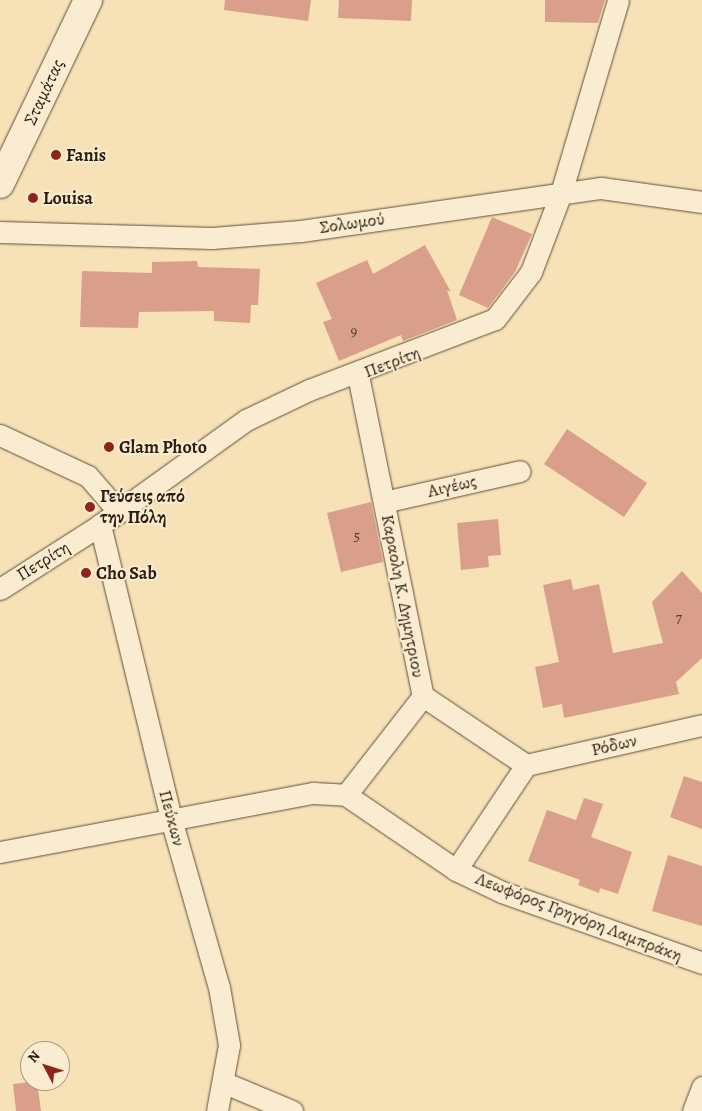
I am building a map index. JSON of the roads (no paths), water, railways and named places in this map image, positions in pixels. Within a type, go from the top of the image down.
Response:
[{"type":"street","name":"Σταμάτας","points":[[0,184],[88,0]]},
{"type":"street","name":"Πετρίτη","points":[[0,589],[100,526],[246,420],[309,390],[358,374],[495,319],[531,272],[561,193],[618,0]]},
{"type":"street","name":"Σολωμού","points":[[0,232],[212,238],[301,231],[601,188],[702,202]]},
{"type":"street","name":"Καραολη Κ. Δημητριου","points":[[358,374],[423,696],[526,765]]},
{"type":"street","points":[[0,435],[88,476],[119,512]]},
{"type":"street","name":"Αιγέως","points":[[384,502],[520,471]]},
{"type":"street","name":"Πεύκων","points":[[100,526],[171,819],[219,987],[229,1045],[225,1083],[217,1111]]},
{"type":"street","points":[[0,852],[313,792],[346,795],[423,696]]},
{"type":"street","name":"Ρόδων","points":[[526,765],[702,725]]},
{"type":"street","points":[[456,870],[526,765]]},
{"type":"street","name":"Λεωφόρος Γρηγόρη Λαμπράκη","points":[[346,795],[456,870],[502,892],[702,963]]},
{"type":"street","points":[[225,1083],[292,1111]]},
{"type":"street","points":[[693,1111],[702,1087]]},
{"type":"place","name":"Fanis","points":[[56,155]]},
{"type":"place","name":"Louisa","points":[[33,198]]},
{"type":"place","name":"Glam Photo","points":[[109,447]]},
{"type":"place","name":"Γεύσεις από την Πόλη","points":[[90,507]]},
{"type":"place","name":"Cho Sab","points":[[86,573]]}]
